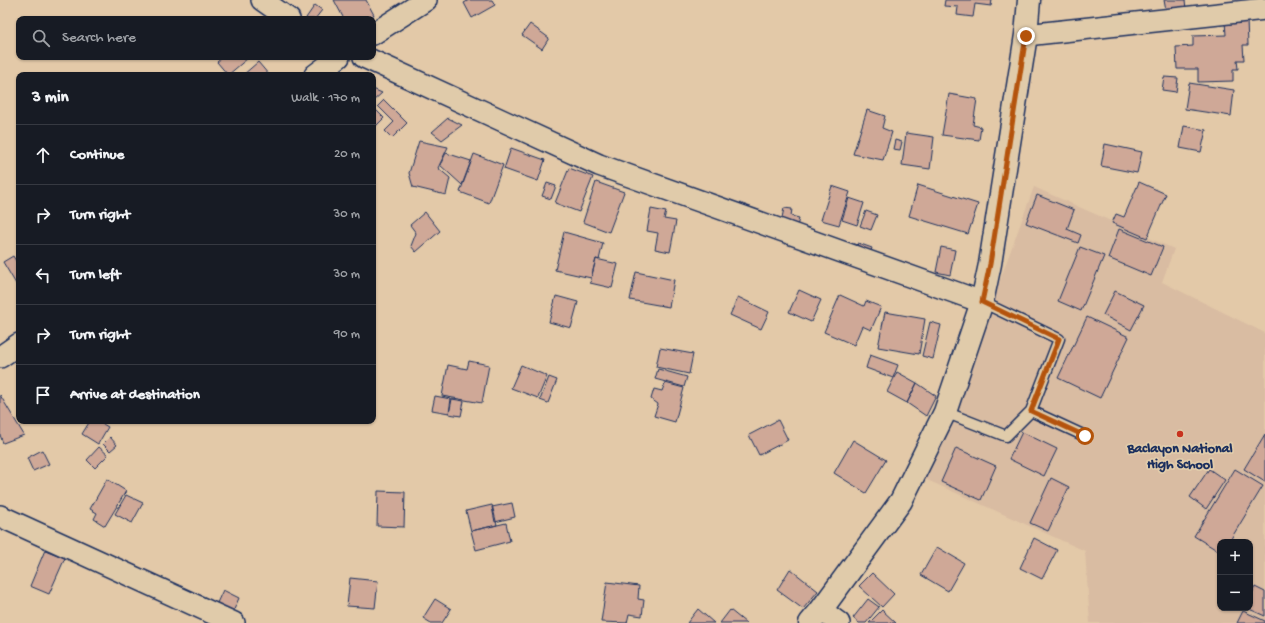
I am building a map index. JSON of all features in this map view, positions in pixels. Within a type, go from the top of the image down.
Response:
[{"type":"main road","points":[[815,617],[901,502],[946,412],[982,302],[990,264],[1026,36],[1030,0]]},
{"type":"street","points":[[262,0],[285,16]]},
{"type":"street","points":[[376,32],[426,0]]},
{"type":"street","points":[[1026,36],[1265,9]]},
{"type":"street","points":[[319,72],[335,60]]},
{"type":"street","points":[[371,60],[599,165],[982,302]]},
{"type":"street","points":[[0,357],[16,346]]},
{"type":"street","points":[[0,516],[234,623]]},
{"type":"street","points":[[815,617],[839,623]]},
{"type":"lane","points":[[946,412],[1006,436],[1031,411],[1059,339],[982,302]]},
{"type":"lane","points":[[1031,411],[1085,436]]},
{"type":"shaded area","points":[[1034,187],[1174,249],[1162,282],[1265,333],[1265,623],[1090,623],[1085,551],[925,479],[938,449]]},
{"type":"building","points":[[334,0],[366,0],[374,15],[372,16],[342,16]]},
{"type":"building","points":[[469,0],[492,0],[495,5],[472,18],[464,3]]},
{"type":"building","points":[[945,0],[992,0],[991,6],[975,4],[973,17],[957,15],[958,7],[944,6]]},
{"type":"building","points":[[1164,0],[1185,0],[1186,9],[1166,11]]},
{"type":"building","points":[[315,5],[322,10],[317,16],[307,16]]},
{"type":"building","points":[[1247,20],[1248,45],[1243,45],[1244,60],[1237,60],[1238,69],[1233,69],[1233,81],[1198,82],[1198,69],[1177,69],[1176,47],[1193,46],[1193,36],[1226,35],[1225,21]]},
{"type":"building","points":[[530,24],[549,38],[542,49],[522,35]]},
{"type":"building","points":[[219,60],[246,60],[232,72],[225,72],[217,62]]},
{"type":"building","points":[[258,62],[266,72],[246,72]]},
{"type":"building","points":[[1164,77],[1178,78],[1176,92],[1162,90]]},
{"type":"building","points":[[1189,83],[1234,90],[1231,116],[1185,109]]},
{"type":"building","points":[[376,90],[382,93],[376,98]]},
{"type":"building","points":[[949,94],[977,99],[973,125],[981,127],[979,140],[942,135]]},
{"type":"building","points":[[384,100],[407,123],[392,138],[385,131],[394,122],[378,106]]},
{"type":"building","points":[[376,110],[384,118],[376,126]]},
{"type":"building","points":[[867,110],[885,116],[882,128],[892,132],[883,160],[853,154]]},
{"type":"building","points":[[448,118],[462,125],[442,140],[432,132]]},
{"type":"building","points":[[1184,126],[1206,130],[1201,152],[1180,148]]},
{"type":"building","points":[[906,133],[934,137],[930,169],[902,165]]},
{"type":"building","points":[[895,140],[902,142],[900,150],[893,149]]},
{"type":"building","points":[[419,141],[448,147],[438,168],[450,178],[446,195],[413,187],[409,173]]},
{"type":"building","points":[[1105,144],[1142,152],[1137,173],[1101,166]]},
{"type":"building","points":[[511,148],[545,160],[538,181],[504,169]]},
{"type":"building","points":[[446,153],[471,161],[462,185],[440,165]]},
{"type":"building","points":[[474,154],[503,165],[489,203],[460,192]]},
{"type":"building","points":[[569,168],[593,177],[579,212],[555,203]]},
{"type":"building","points":[[596,182],[624,192],[609,232],[583,222]]},
{"type":"building","points":[[1139,182],[1166,194],[1147,238],[1112,223],[1116,214],[1124,217]]},
{"type":"building","points":[[547,183],[556,186],[551,199],[542,196]]},
{"type":"building","points":[[918,185],[978,204],[968,234],[909,216]]},
{"type":"building","points":[[832,186],[850,192],[839,225],[821,220]]},
{"type":"building","points":[[1037,195],[1074,210],[1067,229],[1081,235],[1078,243],[1026,223]]},
{"type":"building","points":[[849,198],[864,203],[857,225],[842,220]]},
{"type":"building","points":[[784,208],[792,209],[791,216],[799,218],[797,227],[781,223]]},
{"type":"building","points":[[651,209],[666,212],[664,219],[676,221],[670,252],[655,249],[658,233],[647,231]]},
{"type":"building","points":[[866,211],[877,215],[871,230],[860,226]]},
{"type":"building","points":[[425,212],[440,231],[416,252],[411,246],[416,233],[410,225]]},
{"type":"building","points":[[1119,229],[1163,247],[1151,276],[1108,258]]},
{"type":"building","points":[[564,232],[603,243],[599,260],[596,259],[591,278],[555,270]]},
{"type":"building","points":[[858,243],[872,248],[868,259],[854,255]]},
{"type":"building","points":[[941,247],[955,250],[950,275],[936,272]]},
{"type":"building","points":[[1080,247],[1104,256],[1081,311],[1058,301]]},
{"type":"building","points":[[13,256],[16,261],[16,284],[3,262]]},
{"type":"building","points":[[596,259],[618,264],[612,288],[590,283]]},
{"type":"building","points":[[636,272],[674,280],[669,307],[630,300]]},
{"type":"building","points":[[799,290],[821,300],[811,322],[789,312]]},
{"type":"building","points":[[1115,291],[1144,305],[1131,330],[1103,315]]},
{"type":"building","points":[[840,295],[864,306],[866,301],[881,307],[871,330],[862,326],[854,345],[824,332]]},
{"type":"building","points":[[556,296],[578,302],[571,328],[549,322]]},
{"type":"building","points":[[738,297],[769,312],[761,329],[730,315]]},
{"type":"building","points":[[885,312],[925,319],[919,354],[878,347]]},
{"type":"building","points":[[1087,317],[1129,337],[1100,398],[1058,378]]},
{"type":"building","points":[[930,322],[941,325],[933,359],[922,356]]},
{"type":"building","points":[[660,348],[693,354],[689,374],[656,367]]},
{"type":"building","points":[[870,355],[898,365],[893,378],[866,368]]},
{"type":"building","points":[[469,361],[489,365],[482,403],[442,396],[448,365],[467,369]]},
{"type":"building","points":[[521,365],[547,376],[538,398],[511,388]]},
{"type":"building","points":[[658,369],[687,377],[684,387],[655,379]]},
{"type":"building","points":[[897,372],[917,383],[907,403],[887,392]]},
{"type":"building","points":[[549,377],[557,380],[548,403],[540,400]]},
{"type":"building","points":[[665,383],[684,388],[675,422],[654,416],[658,404],[651,399],[654,389],[662,391]]},
{"type":"building","points":[[917,383],[936,396],[926,416],[907,403]]},
{"type":"building","points":[[0,395],[16,424],[24,435],[3,443],[0,435]]},
{"type":"building","points":[[435,396],[451,399],[449,413],[432,410]]},
{"type":"building","points":[[452,399],[464,401],[461,416],[449,414]]},
{"type":"building","points":[[778,420],[788,440],[759,455],[749,435]]},
{"type":"building","points":[[88,424],[103,424],[108,427],[98,444],[82,434]]},
{"type":"building","points":[[1022,432],[1057,449],[1044,476],[1009,459]]},
{"type":"building","points":[[1265,434],[1265,482],[1244,469]]},
{"type":"building","points":[[110,437],[117,445],[110,451],[103,444]]},
{"type":"building","points":[[853,440],[886,460],[866,493],[834,473]]},
{"type":"building","points":[[99,447],[108,455],[95,468],[87,460]]},
{"type":"building","points":[[956,448],[996,466],[981,500],[941,482]]},
{"type":"building","points":[[42,450],[49,464],[33,471],[27,458]]},
{"type":"building","points":[[1209,469],[1225,480],[1206,509],[1190,497]]},
{"type":"building","points":[[1235,469],[1263,486],[1231,539],[1217,539],[1217,550],[1194,536]]},
{"type":"building","points":[[1051,478],[1069,487],[1048,531],[1030,523]]},
{"type":"building","points":[[107,479],[126,491],[105,526],[94,519],[97,513],[90,509]]},
{"type":"building","points":[[378,491],[405,492],[404,527],[377,526]]},
{"type":"building","points":[[126,495],[143,503],[132,523],[115,514]]},
{"type":"building","points":[[512,503],[515,517],[495,522],[492,507]]},
{"type":"building","points":[[492,505],[497,525],[471,531],[466,511]]},
{"type":"building","points":[[506,523],[510,541],[476,550],[471,531]]},
{"type":"building","points":[[1034,538],[1057,550],[1042,579],[1020,568]]},
{"type":"building","points":[[937,547],[964,563],[948,591],[921,575]]},
{"type":"building","points":[[45,550],[65,558],[49,594],[30,586]]},
{"type":"building","points":[[790,569],[818,591],[803,609],[777,590]]},
{"type":"building","points":[[872,573],[894,594],[882,607],[859,586]]},
{"type":"building","points":[[350,578],[378,581],[375,608],[347,606]]},
{"type":"building","points":[[607,582],[639,586],[638,599],[644,600],[642,616],[629,614],[627,623],[601,622]]},
{"type":"building","points":[[1255,587],[1265,592],[1265,616],[1253,611],[1253,591]]},
{"type":"building","points":[[223,590],[239,598],[233,612],[216,605]]},
{"type":"building","points":[[435,599],[451,609],[442,623],[431,623],[423,618]]},
{"type":"building","points":[[868,599],[879,607],[866,623],[859,623],[853,618]]},
{"type":"building","points":[[698,609],[714,623],[687,623]]},
{"type":"building","points":[[730,610],[746,623],[720,623]]},
{"type":"building","points":[[882,610],[896,623],[869,623]]},
{"type":"building","points":[[1243,611],[1265,621],[1265,623],[1237,623]]},
{"type":"place","name":"Baclayon National High School","points":[[1180,434]]},
{"type":"route","points":[[1026,36],[990,264],[982,302],[1059,339],[1031,411],[1085,436]]}]
